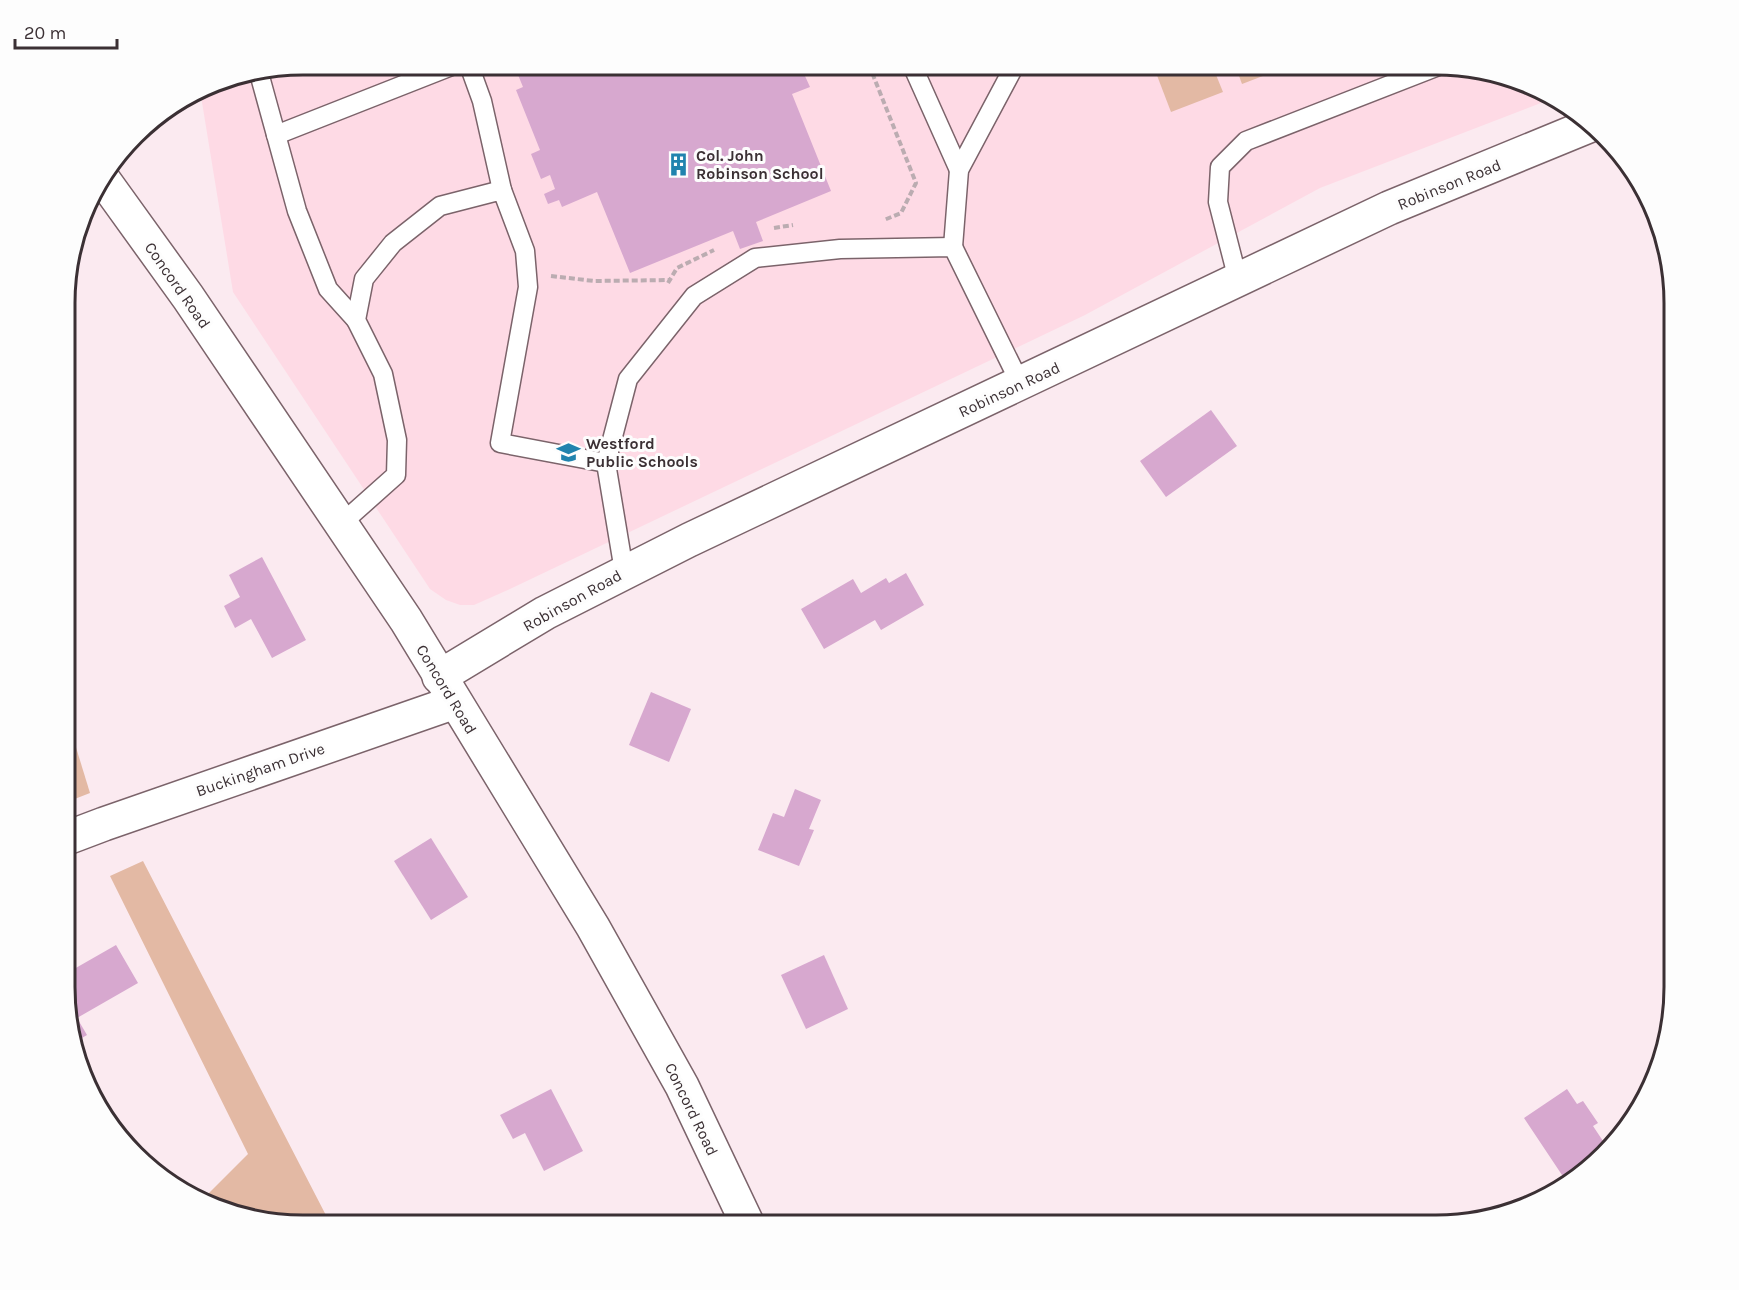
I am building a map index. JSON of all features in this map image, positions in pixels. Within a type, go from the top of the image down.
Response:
[{"type":"street","name":"Robinson Road","points":[[447,689],[545,613],[624,571],[1389,208],[1582,129]]},
{"type":"street","name":"Concord Road","points":[[108,186],[188,297],[406,620],[593,927],[682,1086],[743,1215]]},
{"type":"street","name":"Buckingham Drive","points":[[75,834],[447,689]]},
{"type":"lane","points":[[276,135],[426,75]]},
{"type":"lane","points":[[474,75],[482,101],[502,190],[525,251],[528,287],[500,443],[606,463]]},
{"type":"lane","points":[[916,75],[959,170]]},
{"type":"lane","points":[[1010,75],[959,170],[953,247],[1020,383]]},
{"type":"lane","points":[[1238,280],[1218,202],[1220,167],[1246,141],[1416,75]]},
{"type":"lane","points":[[261,79],[297,211],[328,289],[356,320],[383,374],[397,440],[396,475],[341,524]]},
{"type":"lane","points":[[356,320],[364,279],[393,243],[440,206],[502,190]]},
{"type":"lane","points":[[624,571],[606,463],[628,380],[694,296],[755,258],[840,249],[953,247]]},
{"type":"path","points":[[527,274],[594,281],[669,280]]},
{"type":"shaded area","name":"Westford Public Schools","points":[[288,75],[1451,75],[1480,79],[1509,87],[1543,102],[1320,188],[1085,315],[474,605],[460,605],[446,600],[430,589],[233,292],[202,99],[230,87],[259,79]]},
{"type":"shaded area","points":[[1157,75],[1216,75],[1223,92],[1171,112]]},
{"type":"shaded area","points":[[1239,75],[1266,75],[1242,84]]},
{"type":"shaded area","points":[[75,744],[90,793],[75,799]]},
{"type":"shaded area","points":[[143,861],[326,1215],[288,1215],[259,1211],[208,1194],[248,1154],[110,876]]},
{"type":"building","name":"Col. John Robinson School","points":[[518,75],[805,75],[810,87],[792,94],[831,191],[756,222],[763,241],[740,249],[733,231],[630,273],[597,192],[562,207],[559,200],[548,204],[544,194],[555,189],[550,175],[541,179],[531,154],[540,150],[516,90],[523,87]]},
{"type":"building","points":[[1211,410],[1237,446],[1166,497],[1140,461]]},
{"type":"building","points":[[262,557],[306,640],[272,658],[251,619],[235,628],[224,606],[240,597],[229,575]]},
{"type":"building","points":[[906,573],[924,605],[881,630],[875,620],[824,649],[801,609],[853,579],[861,593],[886,578],[889,583]]},
{"type":"building","points":[[651,692],[691,709],[669,762],[629,745]]},
{"type":"building","points":[[795,789],[821,800],[809,829],[814,830],[799,866],[758,850],[773,813],[784,817]]},
{"type":"building","points":[[431,838],[468,897],[431,920],[394,861]]},
{"type":"building","points":[[116,945],[138,983],[77,1018],[75,968]]},
{"type":"building","points":[[824,955],[848,1009],[806,1029],[781,975]]},
{"type":"building","points":[[77,1018],[87,1035],[81,1038]]},
{"type":"building","points":[[551,1089],[583,1151],[544,1171],[525,1133],[513,1139],[500,1115]]},
{"type":"building","points":[[1567,1089],[1577,1104],[1583,1101],[1598,1123],[1593,1126],[1603,1141],[1563,1177],[1524,1118]]},
{"type":"place","name":"Col. John Robinson School","points":[[678,164]]},
{"type":"place","name":"Westford Public Schools","points":[[568,452]]}]
